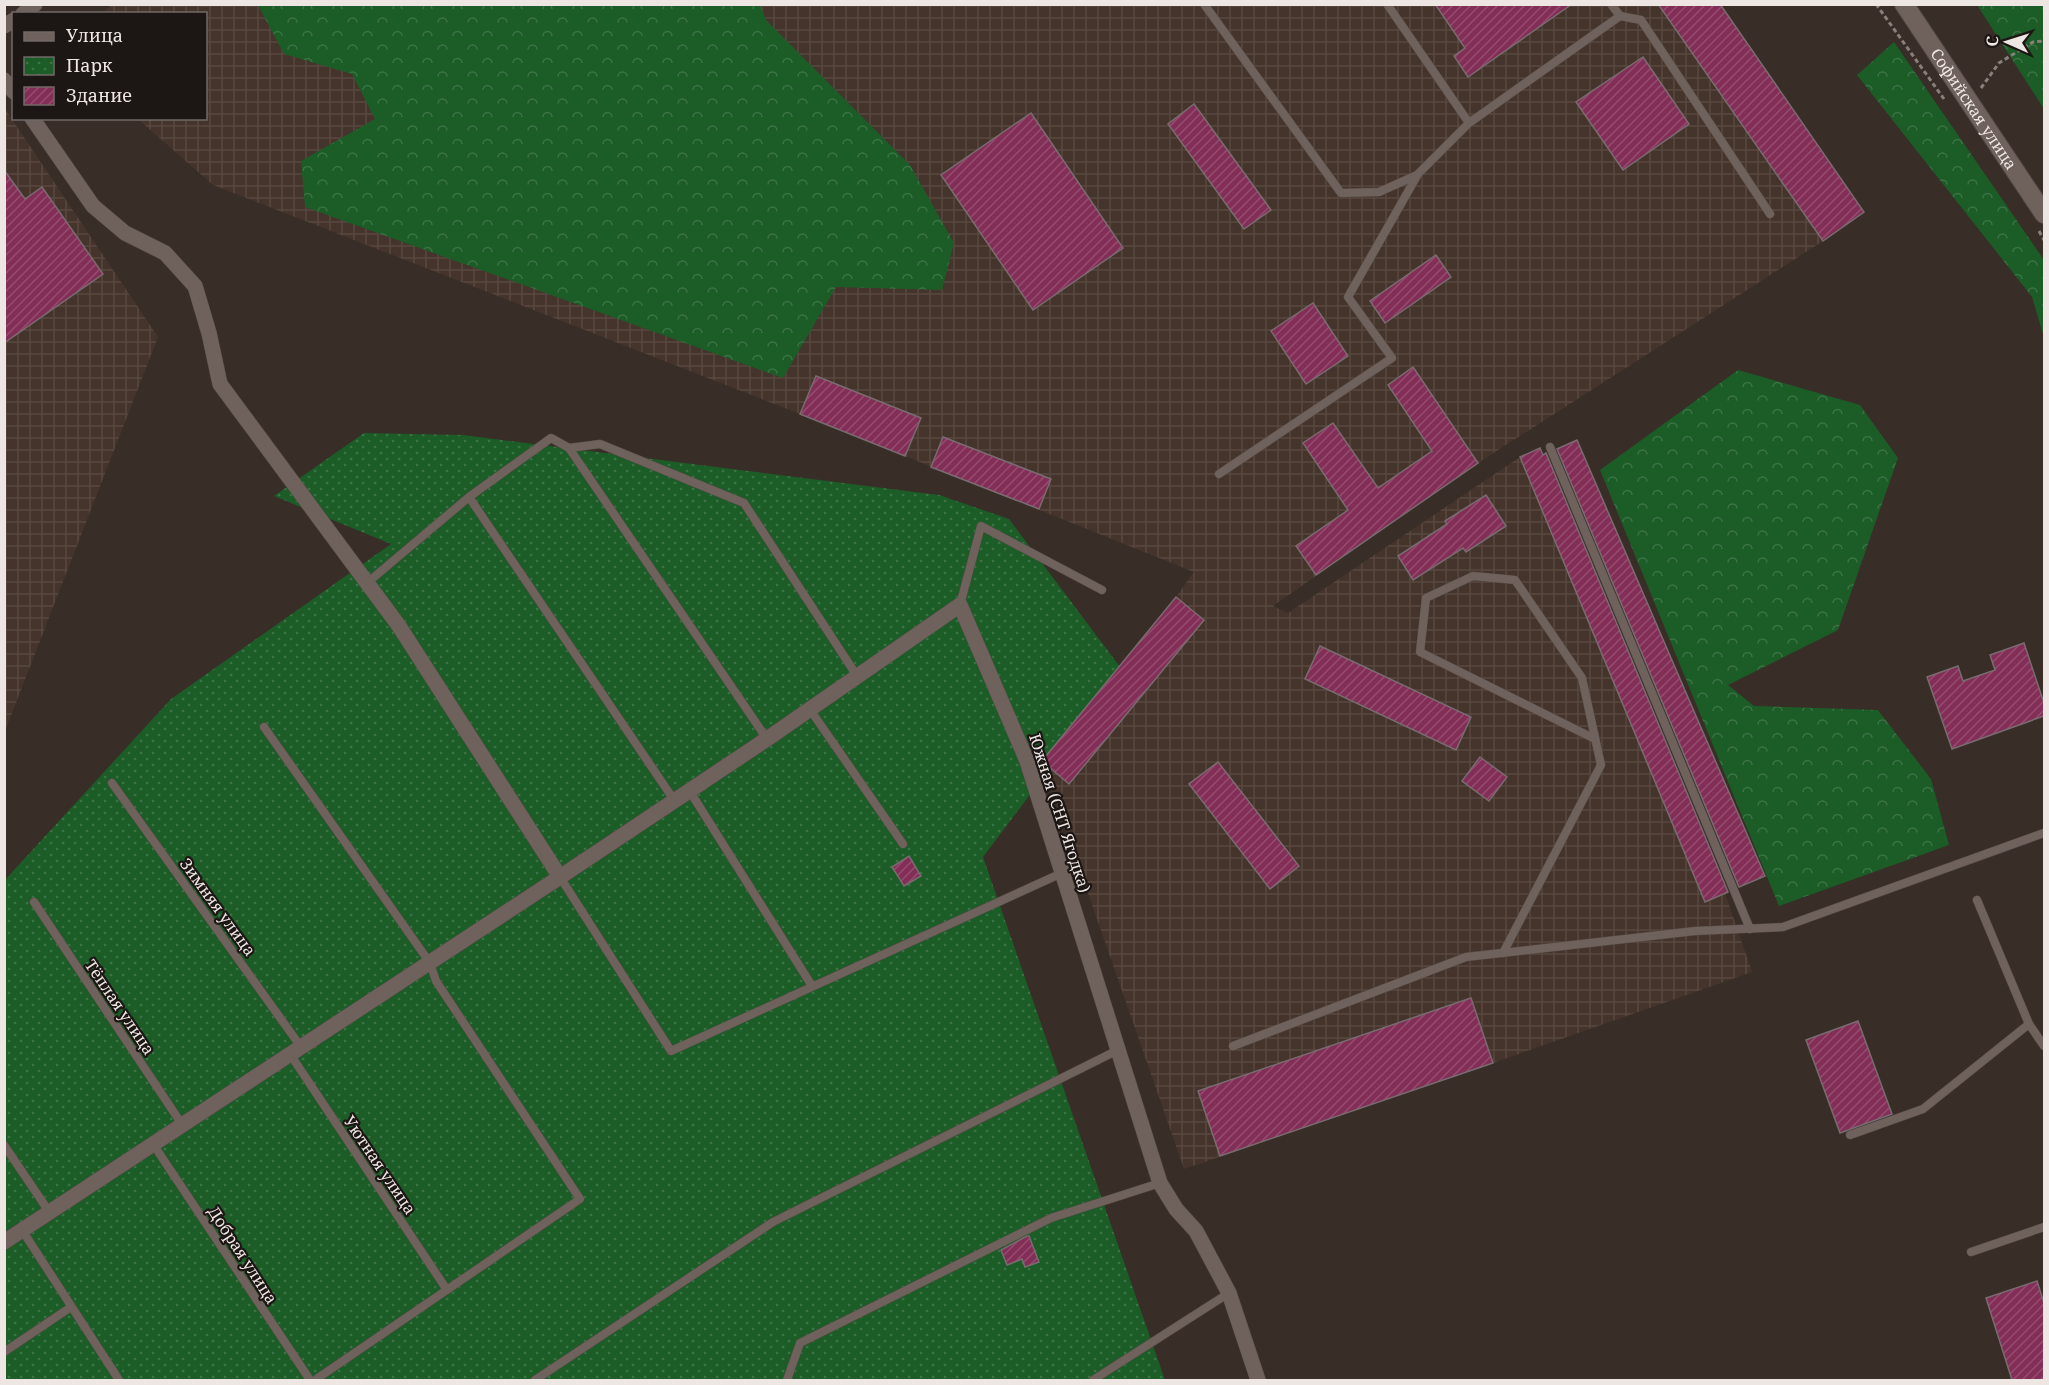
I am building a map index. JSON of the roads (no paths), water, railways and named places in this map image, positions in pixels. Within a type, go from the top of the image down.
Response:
[{"type":"main road","name":"Софийская улица","points":[[1904,4],[2044,214]]},
{"type":"street","points":[[33,120],[93,206],[125,232],[165,253],[195,286],[209,333],[219,384],[399,626],[560,878]]},
{"type":"street","points":[[4,1242],[560,878],[767,739],[960,605]]},
{"type":"street","name":"Южная (СНТ Ягодка)","points":[[960,605],[1027,761],[1160,1183],[1176,1209],[1196,1231],[1229,1293],[1258,1380]]},
{"type":"lane","points":[[1203,4],[1341,194],[1379,192],[1418,174]]},
{"type":"lane","points":[[1387,4],[1469,123]]},
{"type":"lane","points":[[1611,4],[1620,16],[1641,20],[1770,214]]},
{"type":"lane","points":[[1219,474],[1392,358],[1348,297],[1418,174],[1469,123],[1620,16]]},
{"type":"lane","points":[[367,583],[469,497],[551,438],[569,448],[767,739]]},
{"type":"lane","points":[[569,448],[600,444],[744,503],[856,676]]},
{"type":"lane","points":[[1550,447],[1750,928]]},
{"type":"lane","points":[[469,497],[674,800]]},
{"type":"lane","points":[[960,605],[981,526],[1102,590]]},
{"type":"lane","points":[[1503,953],[1601,765],[1582,678],[1515,580],[1473,576],[1426,598],[1420,652],[1595,739]]},
{"type":"lane","points":[[809,708],[903,844]]},
{"type":"lane","points":[[264,727],[430,963],[436,981],[580,1199],[315,1380]]},
{"type":"lane","name":"Зимняя улица","points":[[112,783],[296,1051]]},
{"type":"lane","points":[[689,790],[812,986]]},
{"type":"lane","points":[[1233,1046],[1466,957],[1695,931],[1783,927],[2044,834]]},
{"type":"lane","points":[[560,878],[671,1051],[1062,873]]},
{"type":"lane","points":[[1977,900],[2029,1024],[2044,1046]]},
{"type":"lane","name":"Тёплая улица","points":[[34,902],[183,1126]]},
{"type":"lane","points":[[1850,1135],[1923,1109],[2029,1024]]},
{"type":"lane","points":[[535,1380],[773,1222],[1118,1050]]},
{"type":"lane","name":"Уютная улица","points":[[296,1051],[447,1290]]},
{"type":"lane","name":"Добрая улица","points":[[153,1144],[310,1380]]},
{"type":"lane","points":[[4,1145],[50,1213]]},
{"type":"lane","points":[[787,1380],[800,1343],[1051,1218],[1160,1183]]},
{"type":"lane","points":[[22,1230],[119,1380]]},
{"type":"lane","points":[[1971,1252],[2044,1230]]},
{"type":"lane","points":[[1093,1380],[1229,1293]]},
{"type":"lane","points":[[4,1352],[71,1307]]}]
